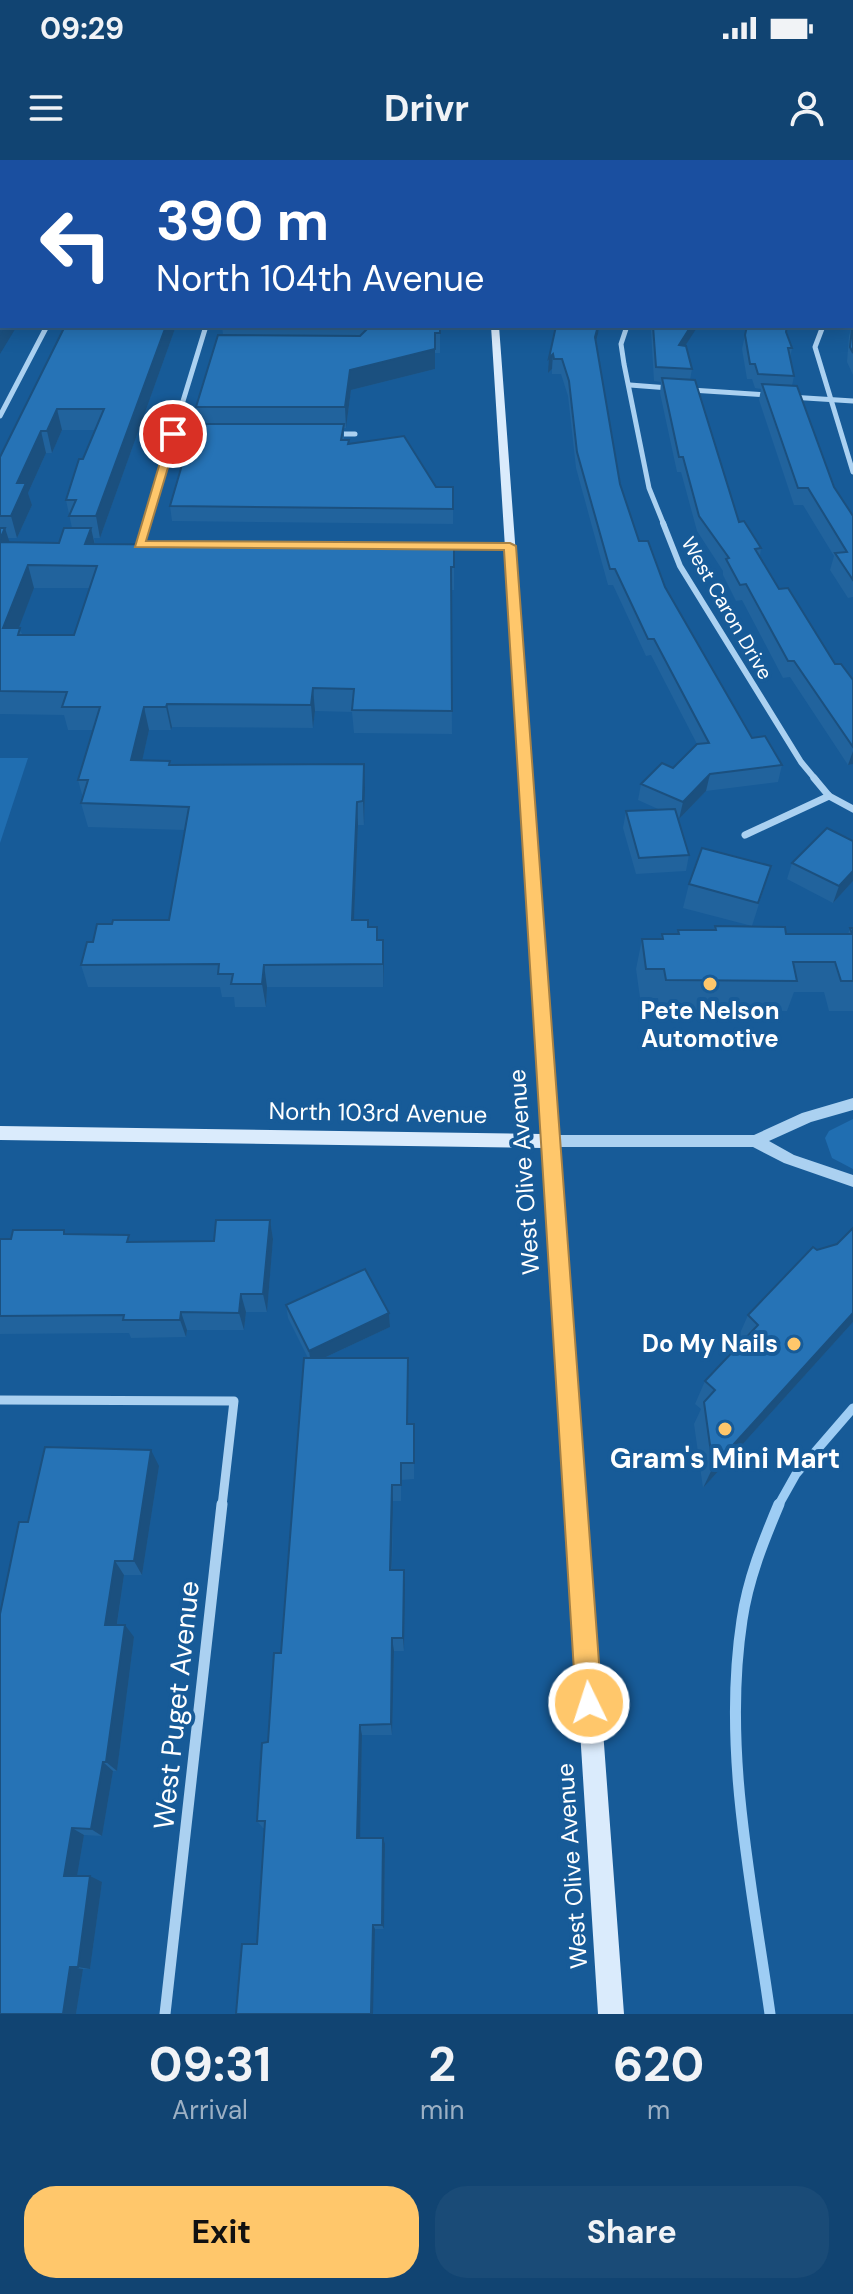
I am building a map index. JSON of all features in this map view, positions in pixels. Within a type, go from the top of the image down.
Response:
[{"type":"main road","name":"West Olive Avenue","points":[[495,328],[611,2014]]},
{"type":"main road","name":"North 103rd Avenue","points":[[0,1133],[551,1141]]},
{"type":"street","points":[[0,416],[46,328]]},
{"type":"street","points":[[139,544],[205,328]]},
{"type":"street","name":"West Caron Drive","points":[[626,328],[621,344],[649,488],[680,566],[801,762],[829,796],[853,809]]},
{"type":"street","points":[[822,328],[815,347],[853,472]]},
{"type":"street","points":[[198,350],[213,350]]},
{"type":"street","points":[[630,385],[853,401]]},
{"type":"street","points":[[0,393],[12,393]]},
{"type":"street","points":[[173,434],[203,434]]},
{"type":"street","points":[[325,434],[355,434]]},
{"type":"street","points":[[124,544],[155,544]]},
{"type":"street","points":[[342,545],[510,546]]},
{"type":"street","points":[[745,835],[829,796]]},
{"type":"street","name":"North 103rd Avenue","points":[[551,1141],[755,1141],[807,1117],[853,1104]]},
{"type":"street","name":"North 103rd Avenue","points":[[755,1141],[789,1159],[853,1181]]},
{"type":"street","name":"West Puget Avenue","points":[[0,1400],[234,1401],[165,2014]]},
{"type":"shaded area","points":[[0,758],[28,758],[0,843]]},
{"type":"shaded area","points":[[853,1119],[853,1169],[832,1158],[825,1138],[829,1131]]},
{"type":"building","points":[[64,328],[165,328],[96,516],[69,516],[76,500],[66,500],[79,459],[83,459],[104,409],[57,409],[47,431],[41,431],[17,483],[26,483],[11,516],[0,516],[0,457]]},
{"type":"building","points":[[364,328],[440,328],[440,333],[435,333],[435,349],[350,370],[345,407],[196,407],[218,335],[360,336],[366,330]]},
{"type":"building","points":[[556,328],[597,328],[595,337],[620,484],[639,541],[648,541],[665,587],[752,738],[765,736],[782,765],[710,774],[683,802],[641,784],[662,763],[673,768],[697,744],[709,743],[654,639],[648,639],[615,569],[610,569],[577,452],[569,381],[562,359],[554,359],[553,354],[549,358]]},
{"type":"building","points":[[653,328],[690,328],[679,345],[686,346],[692,369],[656,367]]},
{"type":"building","points":[[747,328],[787,328],[794,376],[758,374],[755,364],[750,364]]},
{"type":"building","points":[[852,328],[853,328],[853,353],[850,347]]},
{"type":"building","points":[[662,378],[695,380],[739,522],[744,521],[761,548],[755,549],[779,589],[788,588],[835,664],[841,664],[853,680],[853,747],[794,661],[788,661],[746,584],[740,585],[726,559],[729,558],[699,516],[683,457],[679,457]]},
{"type":"building","points":[[762,384],[797,386],[834,487],[853,516],[853,580],[835,553],[847,552],[808,488],[798,488]]},
{"type":"building","points":[[194,424],[344,424],[341,440],[349,440],[348,444],[404,436],[436,487],[453,487],[453,509],[170,506]]},
{"type":"building","points":[[64,528],[91,528],[85,544],[454,546],[454,567],[451,567],[452,711],[352,710],[354,689],[313,688],[311,705],[167,704],[166,707],[144,707],[131,760],[170,761],[169,765],[364,764],[363,801],[357,802],[352,920],[368,920],[368,927],[377,927],[377,940],[383,940],[383,964],[264,965],[262,984],[231,984],[233,974],[218,974],[219,964],[81,965],[87,942],[93,942],[97,924],[112,924],[113,920],[169,920],[189,807],[81,803],[88,780],[78,780],[100,707],[62,707],[67,692],[0,691],[0,542],[59,543]],"holes":[[[28,565],[97,566],[74,635],[18,635],[20,628],[3,628]]]},
{"type":"building","points":[[675,809],[689,855],[639,858],[626,811]]},
{"type":"building","points":[[827,828],[853,841],[853,871],[839,886],[792,863]]},
{"type":"building","points":[[702,848],[771,866],[758,903],[689,884]]},
{"type":"building","points":[[715,926],[785,927],[786,934],[852,934],[850,928],[853,928],[853,981],[841,981],[835,962],[793,962],[797,981],[666,980],[664,969],[646,969],[642,939],[663,939],[662,934],[679,934],[678,930],[716,930]]},
{"type":"building","points":[[216,1220],[270,1220],[263,1294],[241,1294],[239,1313],[181,1312],[180,1320],[123,1320],[124,1315],[0,1316],[0,1239],[11,1239],[13,1230],[129,1235],[127,1242],[214,1241]]},
{"type":"building","points":[[853,1228],[853,1313],[713,1467],[704,1402],[715,1390],[705,1381],[758,1325],[748,1315],[813,1247],[817,1250],[837,1244]]},
{"type":"building","points":[[365,1269],[389,1313],[309,1351],[286,1305]]},
{"type":"building","points":[[304,1358],[408,1358],[407,1424],[414,1424],[414,1463],[401,1463],[401,1485],[392,1485],[390,1570],[404,1570],[403,1638],[392,1638],[391,1724],[360,1725],[357,1838],[383,1838],[382,1925],[373,1925],[371,2014],[236,2014],[242,1944],[257,1944],[265,1821],[257,1821],[262,1743],[268,1742],[274,1653],[281,1653]]},
{"type":"building","points":[[45,1447],[151,1450],[134,1561],[115,1561],[105,1625],[125,1625],[106,1762],[103,1762],[91,1829],[72,1828],[64,1876],[90,1876],[78,1967],[70,1967],[63,2014],[0,2014],[0,1614],[19,1522],[28,1522]]},
{"type":"waterway","points":[[779,1505],[796,1474],[853,1408]]},
{"type":"waterway","points":[[770,2014],[742,1817],[735,1718],[737,1669],[748,1590],[779,1505]]},
{"type":"place","name":"Pete Nelson Automotive","points":[[710,984]]},
{"type":"place","name":"Do My Nails","points":[[794,1344]]},
{"type":"place","name":"Gram's Mini Mart","points":[[725,1429]]},
{"type":"route","points":[[173,434],[139,544],[510,546],[589,1703]]}]
